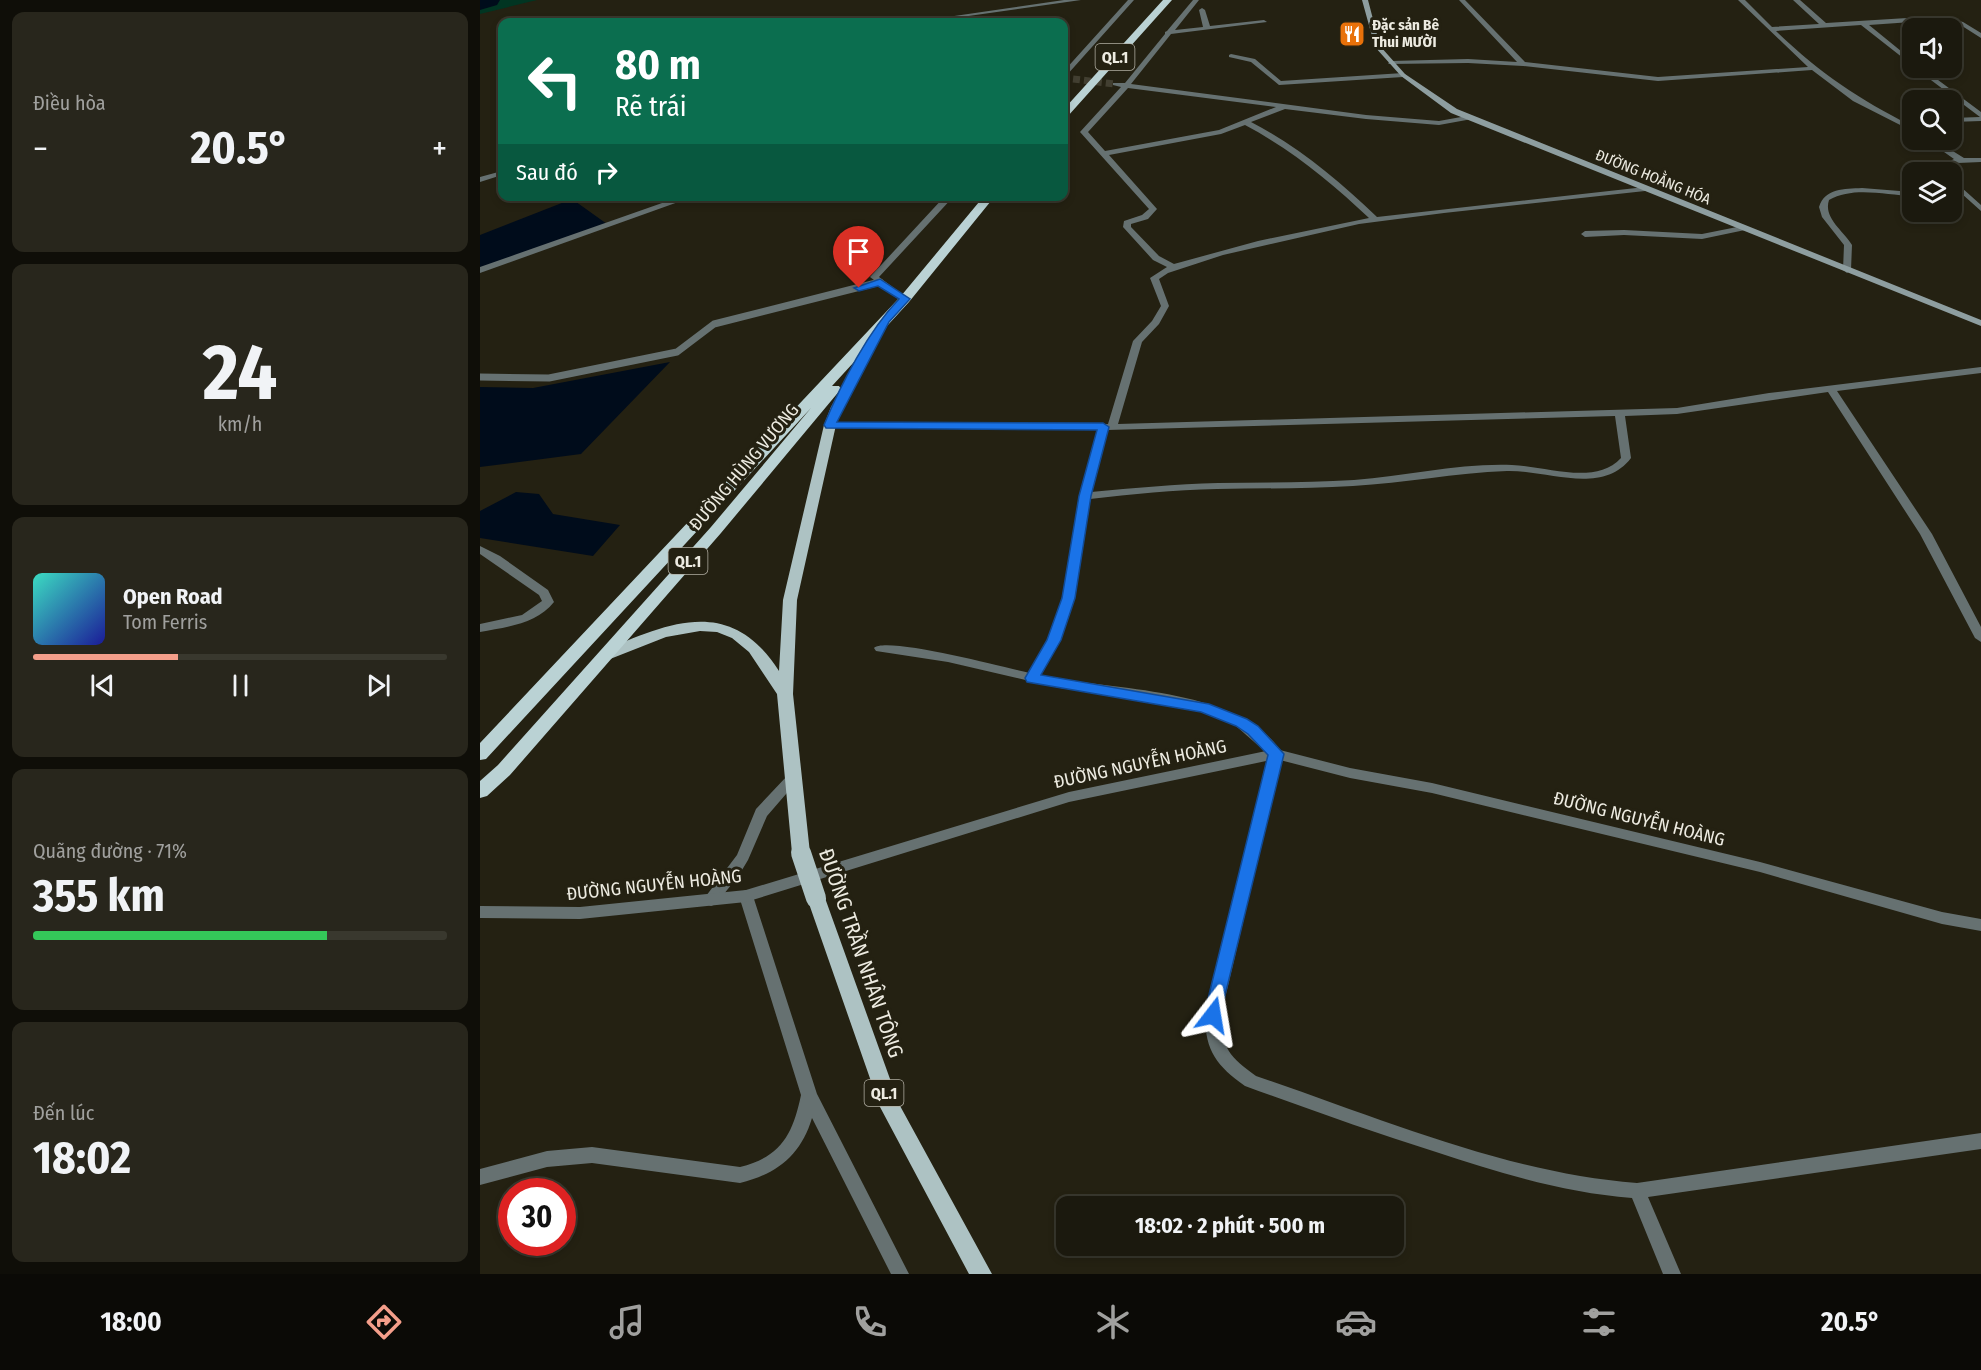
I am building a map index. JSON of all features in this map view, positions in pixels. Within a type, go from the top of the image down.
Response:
[{"type":"highway","name":"QL.1","points":[[1068,110],[1168,0]]},
{"type":"highway","name":"ĐƯỜNG HÙNG VƯƠNG","points":[[480,754],[905,299],[986,201]]},
{"type":"highway","name":"ĐƯỜNG HÙNG VƯƠNG","points":[[480,791],[504,770],[768,469],[830,395],[884,320]]},
{"type":"main road","name":"ĐƯỜNG HOẰNG HÓA","points":[[1365,0],[1377,46],[1403,75],[1454,111],[1981,323]]},
{"type":"main road","name":"ĐƯỜNG TRẦN NHÂN TÔNG","points":[[884,320],[830,425],[790,600],[784,694],[792,779],[801,853],[890,1107],[981,1274]]},
{"type":"main road","name":"ĐƯỜNG TRẦN NHÂN TÔNG","points":[[605,656],[663,632],[694,625],[717,626],[739,635],[755,649],[784,694]]},
{"type":"street","points":[[945,18],[1078,0]]},
{"type":"street","points":[[1068,71],[1131,0]]},
{"type":"street","points":[[1173,267],[1156,258],[1127,227],[1127,223],[1144,218],[1153,209],[1084,132],[1126,86],[1196,0]]},
{"type":"street","points":[[1462,0],[1523,64]]},
{"type":"street","points":[[1741,0],[1816,69],[1855,98],[1902,122]]},
{"type":"street","points":[[1796,0],[1826,26]]},
{"type":"street","points":[[1202,10],[1207,29]]},
{"type":"street","points":[[1771,29],[1940,18],[1961,23],[1981,36]]},
{"type":"street","points":[[1167,33],[1264,22]]},
{"type":"street","points":[[1864,24],[1902,55]]},
{"type":"street","points":[[1230,56],[1245,56],[1258,61],[1279,83],[1403,75]]},
{"type":"street","points":[[1391,63],[1468,61],[1523,64],[1658,79],[1816,69]]},
{"type":"street","points":[[1068,77],[1073,79]]},
{"type":"street","points":[[1931,78],[1981,117]]},
{"type":"street","points":[[1115,84],[1366,117],[1439,123],[1469,117]]},
{"type":"street","points":[[1103,154],[1221,132],[1284,106]]},
{"type":"street","points":[[1962,119],[1981,117]]},
{"type":"street","points":[[1245,122],[1279,139],[1309,159],[1375,219]]},
{"type":"street","points":[[1946,150],[1961,160]]},
{"type":"street","points":[[1956,162],[1981,160]]},
{"type":"street","points":[[480,180],[498,174]]},
{"type":"street","points":[[1032,678],[1054,640],[1068,598],[1085,496],[1107,427],[1138,341],[1156,322],[1165,306],[1154,276],[1207,256],[1375,219],[1645,189]]},
{"type":"street","points":[[1847,270],[1848,245],[1826,217],[1823,207],[1826,200],[1832,194],[1851,190],[1902,193]]},
{"type":"street","points":[[1962,191],[1981,209]]},
{"type":"street","points":[[1962,197],[1968,197]]},
{"type":"street","points":[[480,270],[670,201]]},
{"type":"street","points":[[905,299],[874,277],[945,201]]},
{"type":"street","points":[[1585,234],[1637,233],[1698,238],[1714,237],[1742,228]]},
{"type":"street","points":[[830,425],[1107,427],[1677,411],[1769,396],[1981,370]]},
{"type":"street","points":[[1831,389],[1879,458],[1926,534],[1981,638]]},
{"type":"street","points":[[1085,496],[1170,488],[1353,483],[1506,468],[1533,469],[1564,476],[1603,472],[1620,467],[1626,458],[1620,413]]},
{"type":"street","points":[[480,549],[544,593],[548,602],[543,609],[531,616],[480,628]]},
{"type":"street","points":[[880,648],[924,652],[1032,678],[1204,707],[1242,722],[1276,754],[1213,1015],[1214,1045],[1222,1057],[1251,1081],[1443,1147],[1575,1184],[1637,1191],[1981,1141]]},
{"type":"street","name":"ĐƯỜNG NGUYỄN HOÀNG","points":[[480,912],[580,913],[746,896],[1069,797],[1276,754],[1350,773],[1432,788],[1748,864],[1942,918],[1981,925]]},
{"type":"street","points":[[711,900],[739,864],[761,813],[792,779]]},
{"type":"street","points":[[746,896],[809,1095],[900,1274]]},
{"type":"street","points":[[480,1177],[547,1159],[592,1155],[740,1174],[756,1172],[769,1167],[791,1147],[803,1126],[809,1095]]},
{"type":"street","points":[[1637,1191],[1672,1274]]},
{"type":"lane","points":[[480,378],[549,378],[677,352],[714,324],[880,282]]},
{"type":"green space","points":[[480,0],[537,0],[480,14]]},
{"type":"water","points":[[567,201],[575,201],[607,224],[480,269],[480,235]]},
{"type":"water","points":[[670,362],[581,454],[480,467],[480,387],[533,388]]},
{"type":"water","points":[[516,492],[539,494],[553,514],[620,525],[593,556],[480,538],[480,511]]},
{"type":"waterway","points":[[480,3],[489,0]]},
{"type":"tunnel","points":[[1073,79],[1115,84]]},
{"type":"place","name":"Đặc sản Bê Thui MƯỜI","points":[[1352,34]]},
{"type":"route","points":[[859,288],[880,282],[905,299],[884,320],[830,425],[1103,427],[1085,496],[1068,598],[1054,640],[1032,678],[1204,707],[1242,722],[1276,754],[1213,1015]]}]
